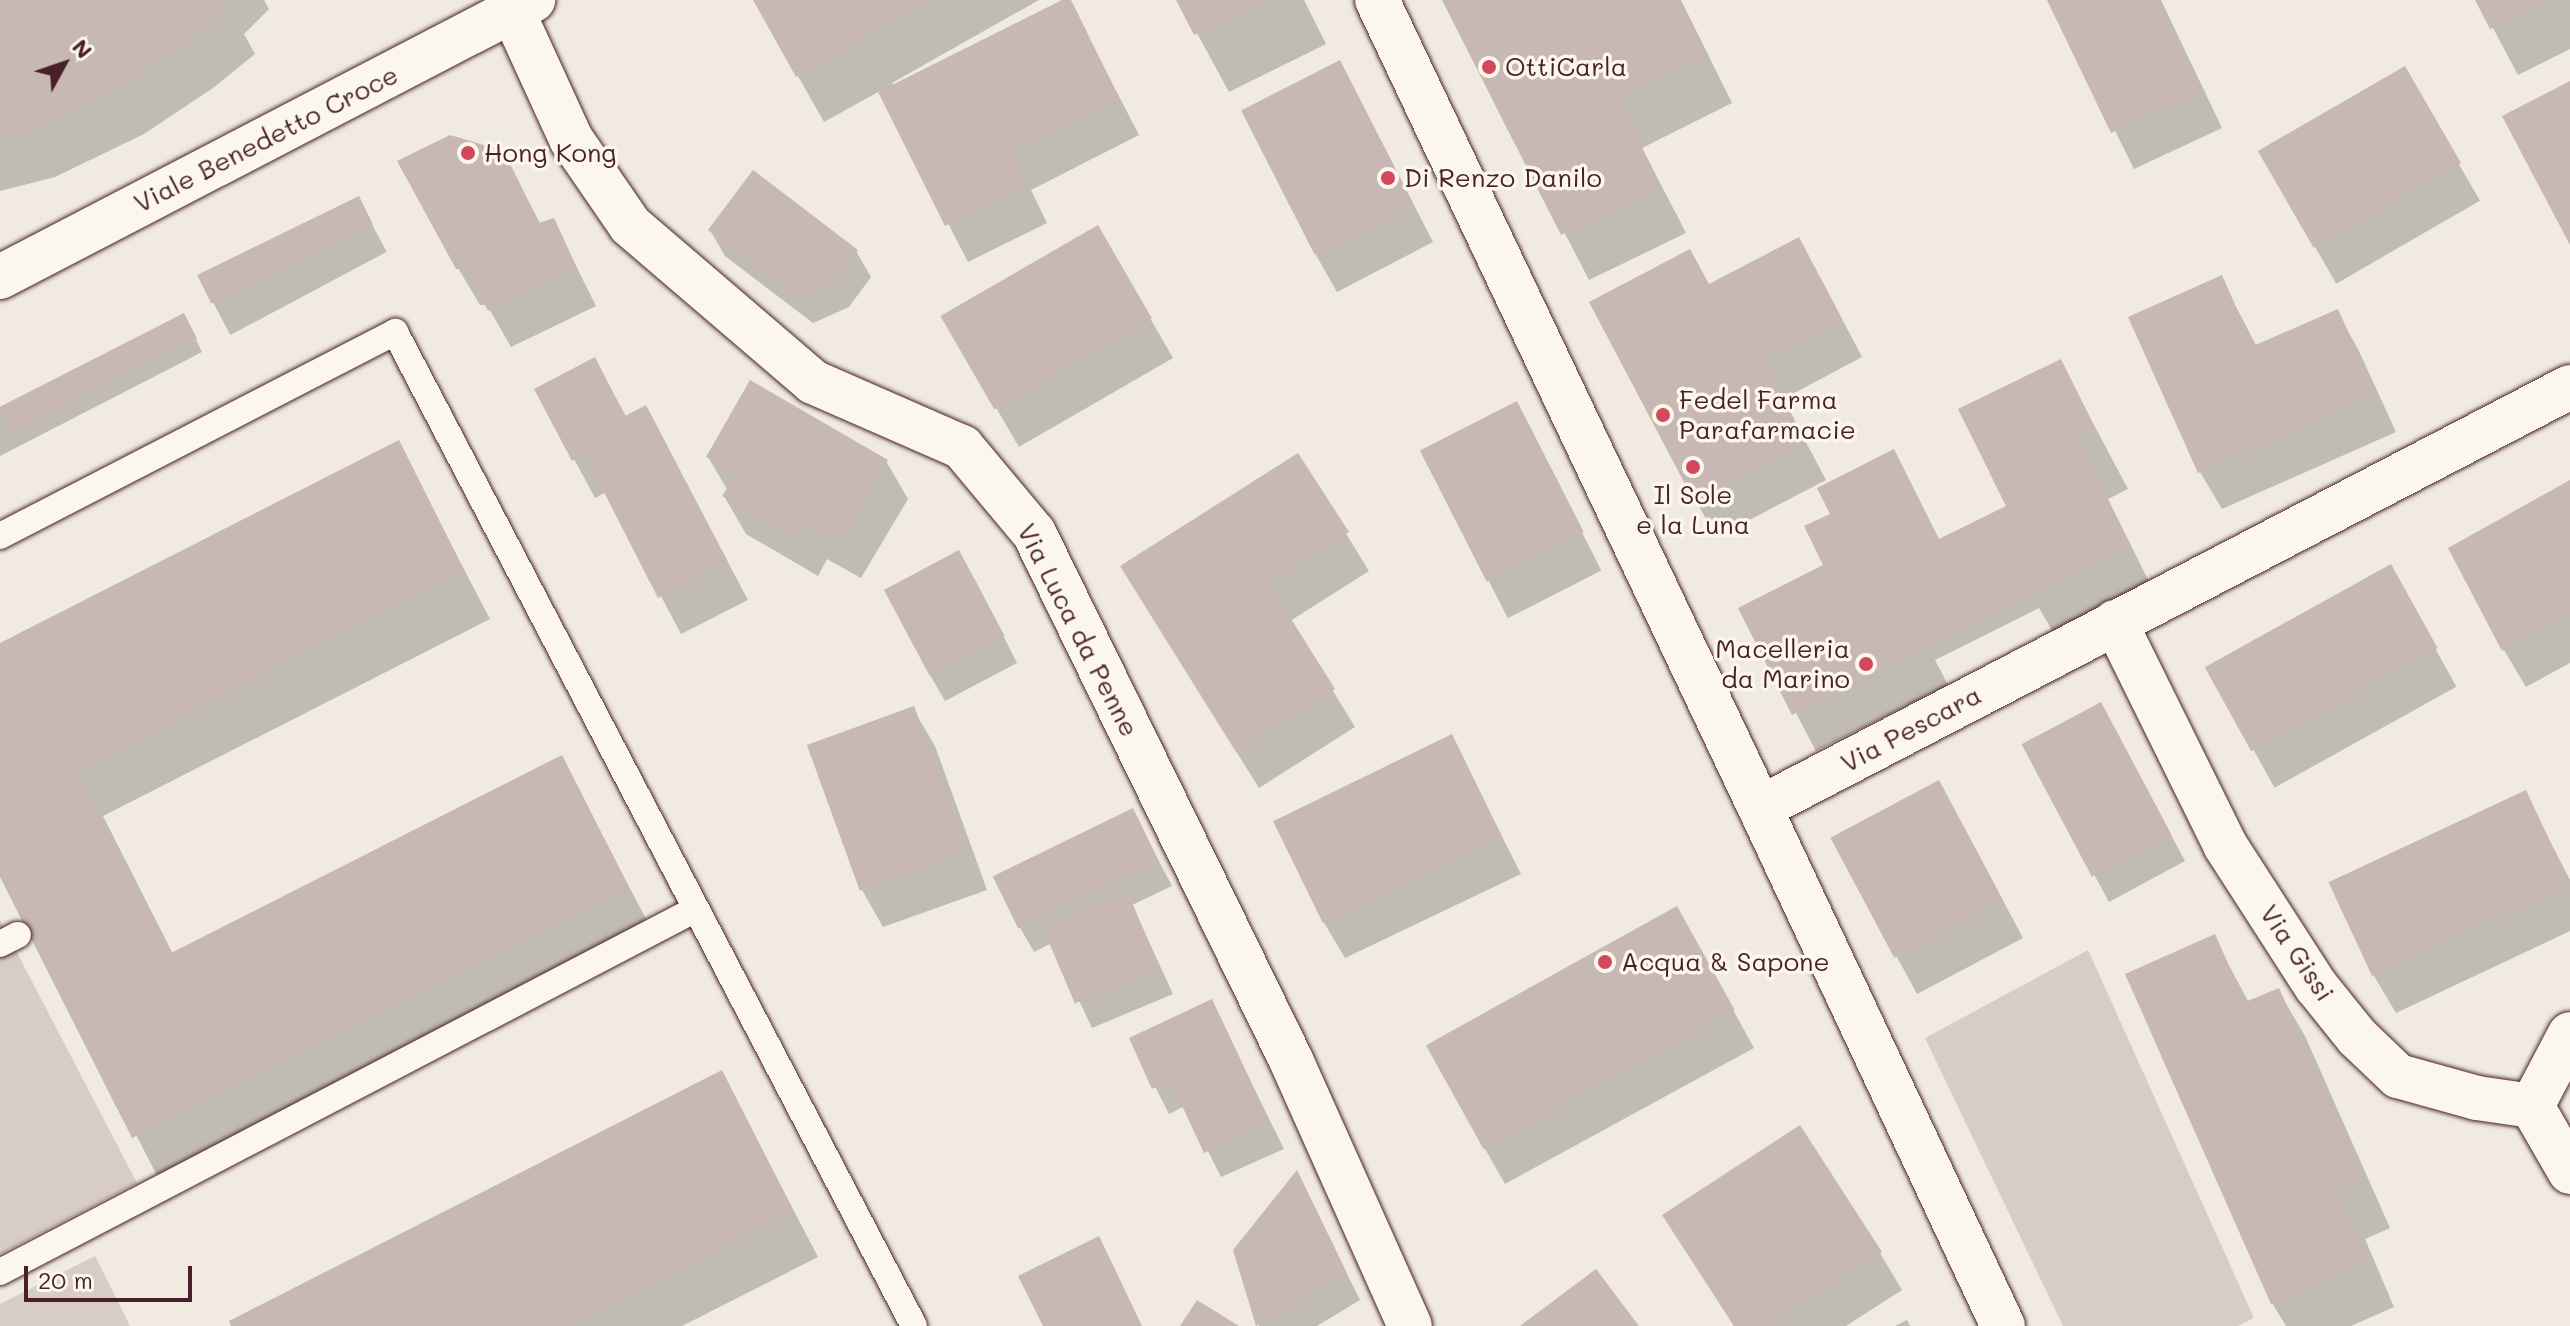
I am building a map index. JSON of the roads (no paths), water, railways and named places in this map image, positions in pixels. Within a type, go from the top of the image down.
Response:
[{"type":"street","points":[[1377,0],[2003,1326]]},
{"type":"street","name":"Viale Benedetto Croce","points":[[0,277],[522,5]]},
{"type":"street","name":"Via Luca da Penne","points":[[522,5],[571,139],[630,225],[813,382],[962,447],[1034,533],[1291,1060],[1410,1326]]},
{"type":"street","name":"Via Pescara","points":[[1760,808],[2570,387]]},
{"type":"street","name":"Via Gissi","points":[[2115,622],[2225,845],[2316,986],[2357,1037],[2398,1076],[2477,1098],[2532,1106]]},
{"type":"street","points":[[2570,1034],[2532,1106],[2570,1172]]},
{"type":"lane","points":[[0,536],[395,332],[914,1326]]},
{"type":"lane","points":[[0,1272],[696,909]]},
{"type":"place","name":"OttiCarla","points":[[1489,67]]},
{"type":"place","name":"Hong Kong","points":[[468,153]]},
{"type":"place","name":"Di Renzo Danilo","points":[[1388,178]]},
{"type":"place","name":"Fedel Farma Parafarmacie","points":[[1663,415]]},
{"type":"place","name":"Il Sole e la Luna","points":[[1693,467]]},
{"type":"place","name":"Macelleria da Marino","points":[[1866,664]]},
{"type":"place","name":"Acqua & Sapone","points":[[1605,962]]}]
